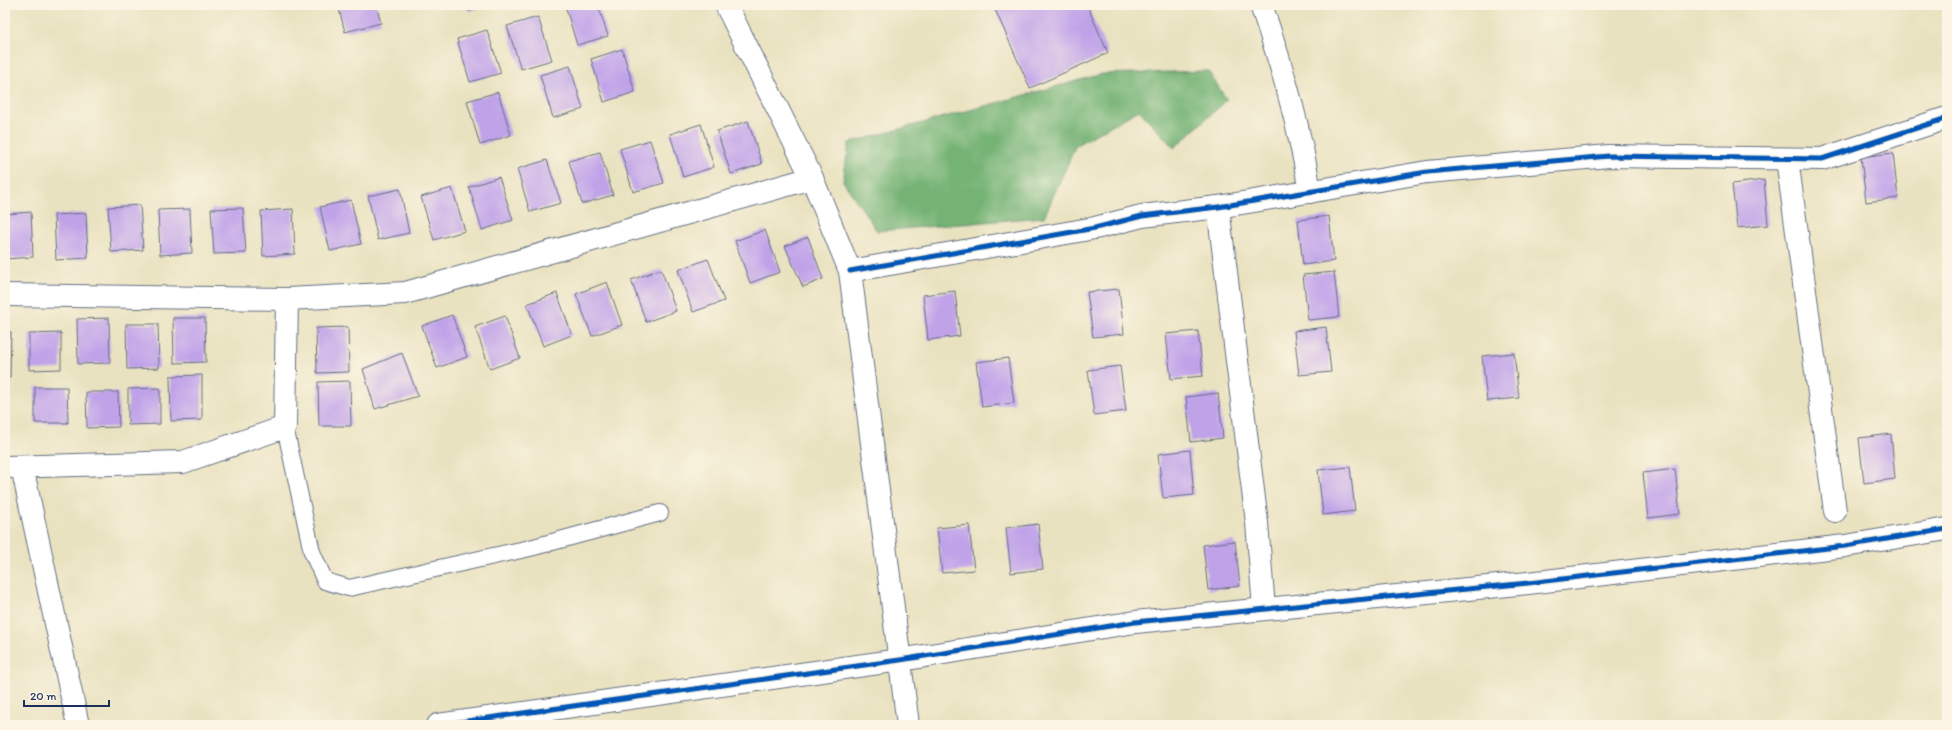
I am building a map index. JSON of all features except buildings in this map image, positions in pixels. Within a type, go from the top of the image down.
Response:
[{"type":"street","points":[[726,5],[812,178],[850,271],[908,725]]},
{"type":"street","points":[[1261,5],[1274,43],[1304,154],[1310,192]]},
{"type":"street","points":[[850,271],[1095,228],[1142,216],[1218,207],[1427,172],[1609,156],[1822,159],[1947,118]]},
{"type":"street","points":[[1787,159],[1835,511]]},
{"type":"street","points":[[5,295],[287,299],[405,293],[812,178]]},
{"type":"street","points":[[1218,207],[1256,515],[1264,608]]},
{"type":"street","points":[[78,725],[13,467],[183,462],[285,427],[287,299]]},
{"type":"street","points":[[438,725],[900,660],[1135,622],[1552,580],[1845,546],[1947,529]]},
{"type":"lane","points":[[285,427],[312,552],[325,581],[349,588],[530,548],[660,513]]},
{"type":"green space","points":[[1208,71],[1227,100],[1174,148],[1139,110],[1076,145],[1044,217],[877,231],[843,181],[849,143],[1102,74]]},
{"type":"cycle path","points":[[850,271],[1095,228],[1142,216],[1218,207],[1427,172],[1609,156],[1822,159],[1947,118]]},
{"type":"cycle path","points":[[438,725],[900,660],[1135,622],[1528,583],[1845,546],[1947,529]]}]
